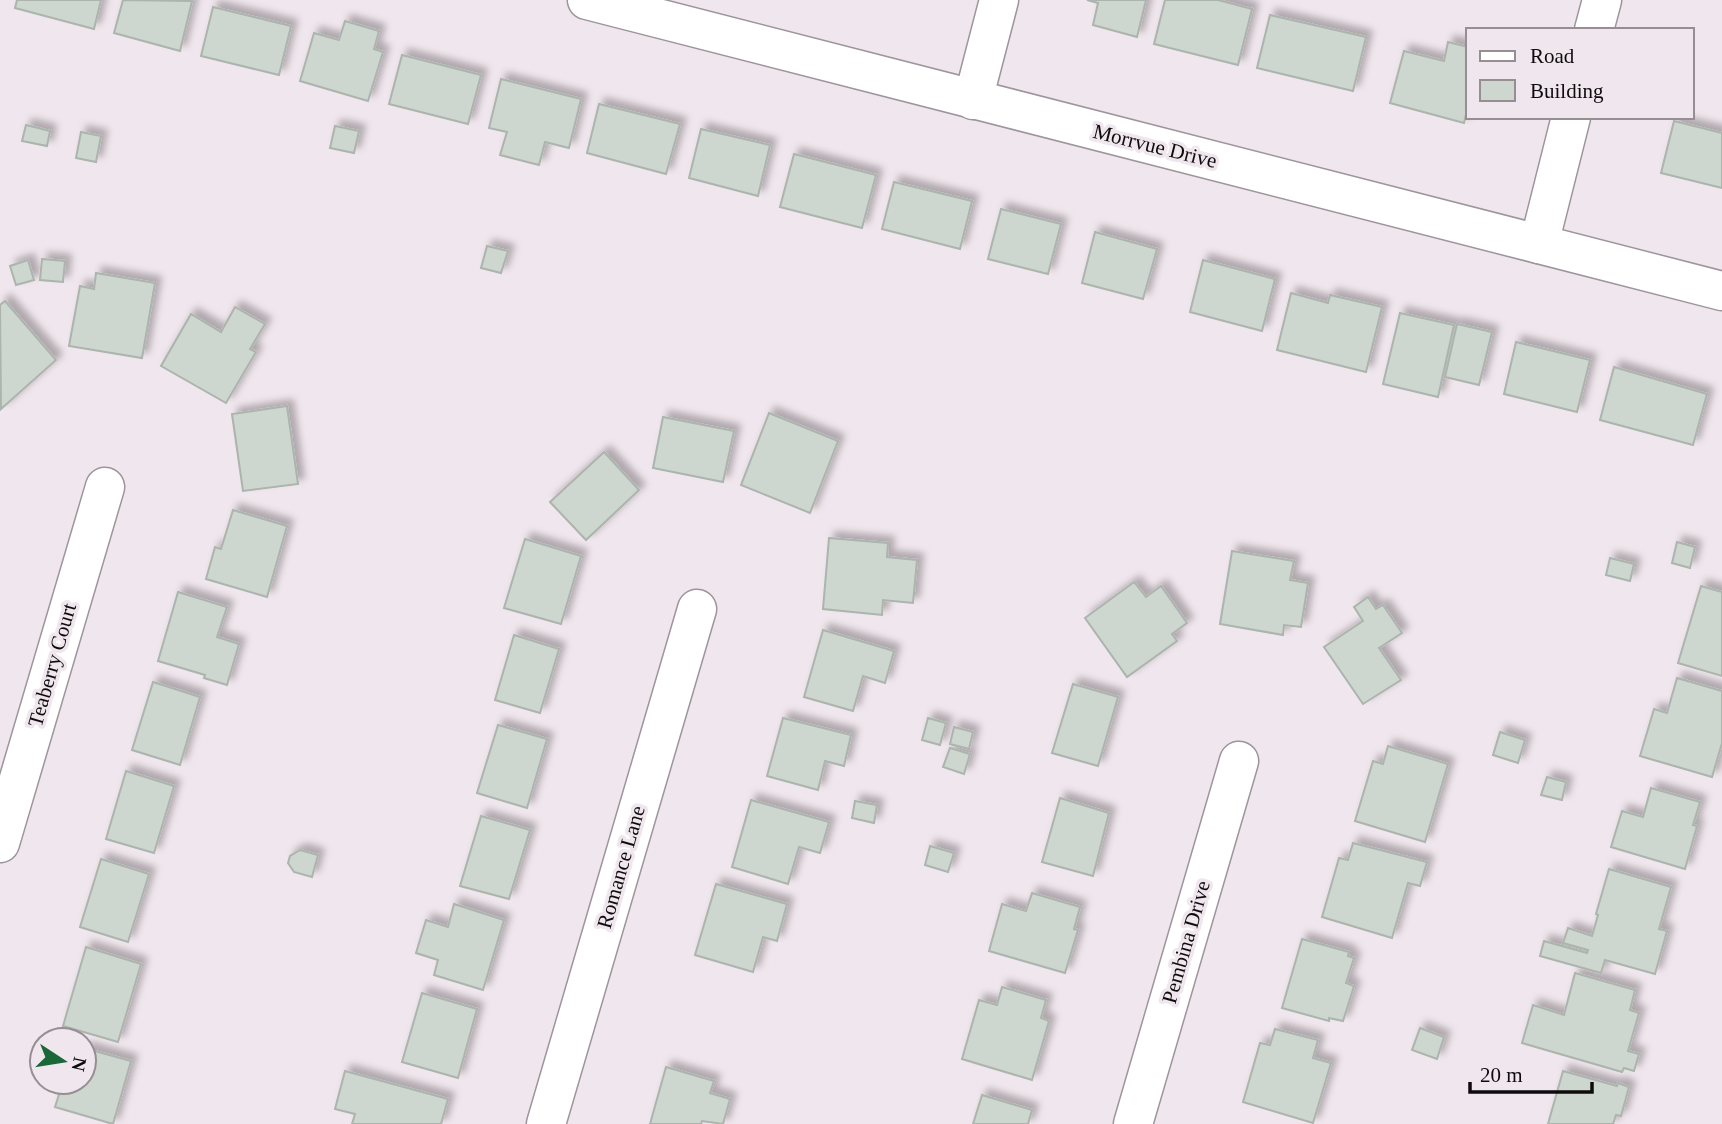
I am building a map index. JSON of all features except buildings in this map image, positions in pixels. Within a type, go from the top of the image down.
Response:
[{"type":"street","name":"Morrvue Drive","points":[[587,0],[1722,291]]},
{"type":"street","points":[[973,100],[999,0]]},
{"type":"street","points":[[1595,28],[1602,0]]},
{"type":"street","points":[[1539,244],[1571,119]]},
{"type":"street","name":"Teaberry Court","points":[[0,843],[105,487]]},
{"type":"street","name":"Romance Lane","points":[[546,1124],[697,609]]},
{"type":"street","name":"Pembina Drive","points":[[1133,1124],[1240,761]]}]
